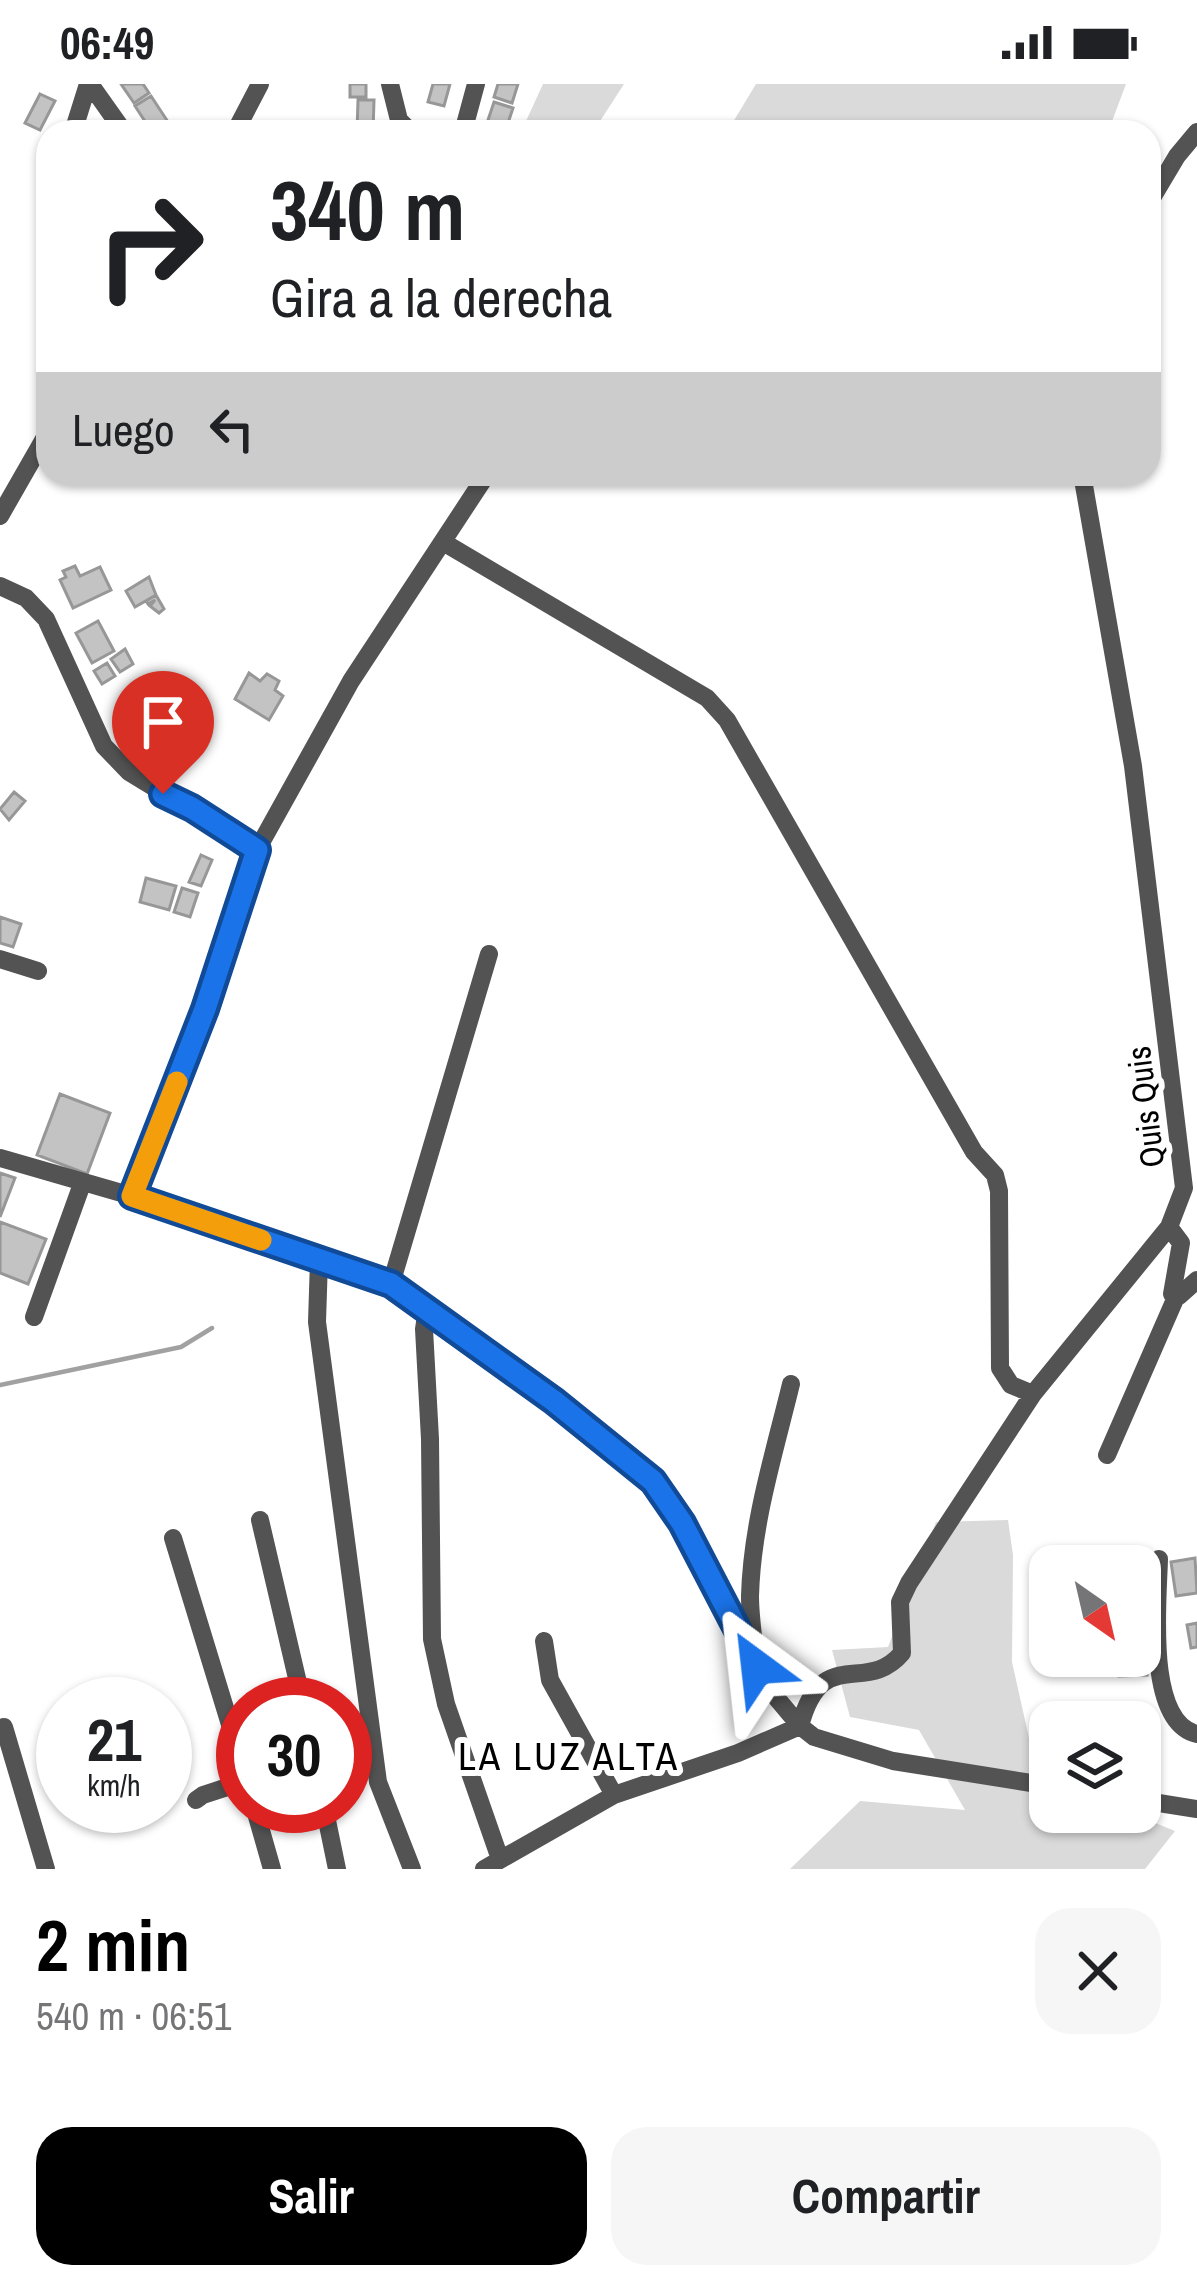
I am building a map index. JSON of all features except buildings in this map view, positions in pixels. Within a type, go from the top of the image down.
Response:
[{"type":"street","points":[[78,120],[89,84]]},
{"type":"street","points":[[89,84],[115,120]]},
{"type":"street","points":[[241,120],[260,84]]},
{"type":"street","points":[[390,84],[399,120]]},
{"type":"street","points":[[466,120],[476,84]]},
{"type":"street","points":[[1161,183],[1197,132]]},
{"type":"street","points":[[3,502],[36,451]]},
{"type":"street","points":[[132,1196],[205,1009],[257,850],[351,681],[479,486]]},
{"type":"street","name":"Quis Quis","points":[[800,1726],[807,1701],[835,1674],[879,1671],[893,1665],[902,1653],[900,1602],[909,1583],[1033,1394],[1169,1227],[1179,1208],[1184,1169],[1133,766],[1084,486]]},
{"type":"street","points":[[442,542],[707,698],[727,720],[974,1152],[995,1175],[1001,1210],[1000,1368],[1012,1385],[1033,1394]]},
{"type":"street","points":[[0,586],[26,598],[46,620],[104,746],[129,772],[257,850]]},
{"type":"street","points":[[391,1284],[490,954]]},
{"type":"street","points":[[0,959],[38,970]]},
{"type":"street","points":[[0,1158],[132,1196],[391,1284],[554,1401],[653,1481],[682,1523],[757,1667],[800,1726],[833,1744],[893,1761],[1029,1783]]},
{"type":"street","points":[[34,1317],[82,1184]]},
{"type":"street","points":[[1169,1227],[1181,1243],[1170,1289],[1176,1297]]},
{"type":"street","points":[[319,1260],[317,1322],[366,1708],[378,1782],[412,1869]]},
{"type":"street","points":[[1107,1455],[1176,1297],[1197,1280]]},
{"type":"street","points":[[428,1309],[424,1329],[432,1639],[492,1864],[614,1795],[738,1753],[800,1726]]},
{"type":"street","points":[[757,1667],[750,1600],[754,1557],[764,1486],[791,1384]]},
{"type":"street","points":[[260,1520],[297,1677]]},
{"type":"street","points":[[172,1538],[216,1680]]},
{"type":"street","points":[[544,1641],[550,1680],[614,1795]]},
{"type":"street","points":[[1161,1674],[1169,1713],[1186,1732],[1197,1734]]},
{"type":"street","points":[[4,1727],[46,1869]]},
{"type":"street","points":[[196,1801],[216,1791]]},
{"type":"street","points":[[1161,1803],[1197,1809]]},
{"type":"street","points":[[262,1833],[272,1869]]},
{"type":"street","points":[[330,1833],[337,1869]]},
{"type":"shaded area","points":[[543,84],[624,84],[601,120],[526,120]]},
{"type":"shaded area","points":[[756,84],[1126,84],[1112,120],[734,120]]},
{"type":"shaded area","points":[[1008,1520],[1013,1555],[1012,1662],[1029,1738],[1029,1833],[1161,1833],[1161,1825],[1175,1831],[1145,1869],[790,1869],[860,1801],[965,1810],[919,1730],[850,1717],[832,1650],[888,1647],[936,1522]]},
{"type":"waterway","points":[[0,1385],[181,1347],[212,1328]]},
{"type":"slow traffic","points":[[177,1082],[132,1196],[261,1240]]},
{"type":"district","name":"LA LUZ ALTA","points":[[569,1756]]},
{"type":"route","points":[[163,794],[257,850],[205,1009],[132,1196],[391,1284],[554,1401],[653,1481],[682,1523],[757,1667]]}]
